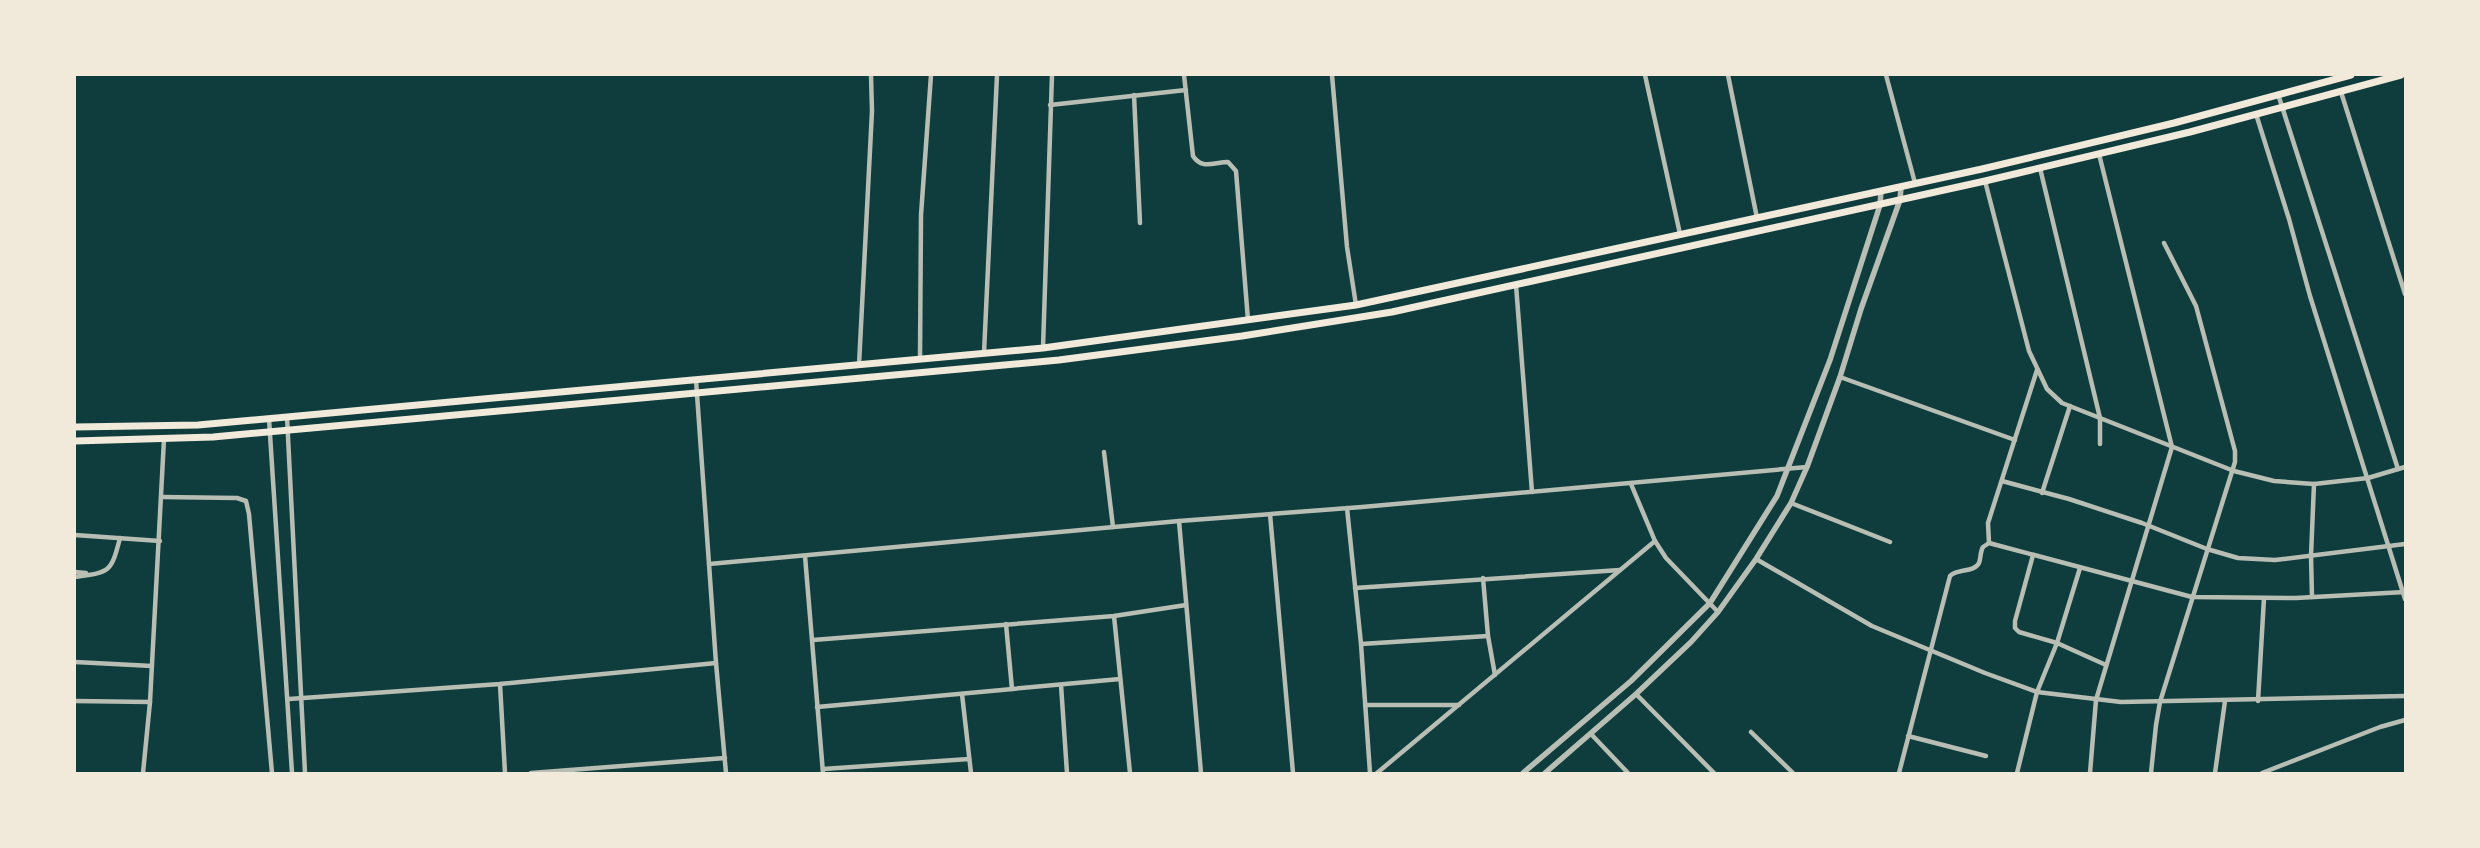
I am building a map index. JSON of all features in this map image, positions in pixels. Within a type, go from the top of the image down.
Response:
[{"type":"main road","points":[[75,428],[164,427],[287,417],[1043,348],[1248,322],[1356,305],[1901,187],[2174,123],[2350,75]]},
{"type":"main road","points":[[75,441],[164,439],[269,432],[1107,355],[1392,312],[1985,181],[2256,114],[2401,75]]},
{"type":"street","points":[[860,365],[872,111],[871,75]]},
{"type":"street","points":[[920,359],[921,215],[931,75]]},
{"type":"street","points":[[984,353],[997,75]]},
{"type":"street","points":[[1043,348],[1052,75]]},
{"type":"street","points":[[1184,75],[1194,156],[1198,162],[1204,165],[1228,162],[1236,171],[1248,322]]},
{"type":"street","points":[[1332,75],[1347,247],[1356,305]]},
{"type":"street","points":[[1645,75],[1680,234]]},
{"type":"street","points":[[1728,75],[1758,218]]},
{"type":"street","points":[[1886,75],[1915,183]]},
{"type":"street","points":[[1050,105],[1186,90]]},
{"type":"street","points":[[2341,92],[2405,294]]},
{"type":"street","points":[[2278,94],[2398,469]]},
{"type":"street","points":[[1134,95],[1140,223]]},
{"type":"street","points":[[2256,114],[2290,219],[2310,296],[2405,599]]},
{"type":"street","points":[[2090,773],[2096,700],[2147,525],[2172,447],[2099,154]]},
{"type":"street","points":[[2040,168],[2100,418],[2100,444]]},
{"type":"street","points":[[1985,181],[2022,330],[2037,370],[2047,389],[2062,403],[2234,471],[2274,481],[2314,484],[2368,478],[2405,467]]},
{"type":"street","points":[[1545,773],[1636,694],[1691,642],[1718,612],[1756,559],[1791,503],[1807,467],[1840,377],[1861,309],[1900,200],[1901,187]]},
{"type":"street","points":[[1523,773],[1631,681],[1710,603],[1768,514],[1778,496],[1786,470],[1830,360],[1880,205],[1881,191]]},
{"type":"street","points":[[2151,773],[2160,702],[2207,549],[2234,471],[2235,452],[2196,306],[2164,243]]},
{"type":"street","points":[[1516,285],[1532,492]]},
{"type":"street","points":[[1989,543],[1988,522],[2037,370]]},
{"type":"street","points":[[1840,377],[2015,440]]},
{"type":"street","points":[[696,380],[716,663],[726,773]]},
{"type":"street","points":[[2042,493],[2070,406]]},
{"type":"street","points":[[287,417],[303,697],[305,773]]},
{"type":"street","points":[[269,418],[289,699],[292,773]]},
{"type":"street","points":[[144,773],[160,542],[164,439]]},
{"type":"street","points":[[1104,452],[1113,527]]},
{"type":"street","points":[[709,564],[1807,467]]},
{"type":"street","points":[[2002,482],[2069,499],[2147,525],[2207,549],[2258,561],[2405,544]]},
{"type":"street","points":[[1631,484],[1655,541],[1666,558],[1718,612]]},
{"type":"street","points":[[2312,597],[2311,556],[2314,484]]},
{"type":"street","points":[[162,497],[237,498],[246,501],[249,514],[272,773]]},
{"type":"street","points":[[1791,503],[1890,542]]},
{"type":"street","points":[[1347,508],[1361,644],[1370,773]]},
{"type":"street","points":[[1270,514],[1293,773]]},
{"type":"street","points":[[1179,521],[1201,773]]},
{"type":"street","points":[[75,535],[160,542]]},
{"type":"street","points":[[75,577],[95,574],[106,570],[114,564],[120,538]]},
{"type":"street","points":[[1377,773],[1655,541]]},
{"type":"street","points":[[1899,773],[1950,576],[1954,571],[1974,568],[1979,563],[1983,547],[1989,543],[2192,597],[2312,597],[2404,592]]},
{"type":"street","points":[[2033,555],[2015,621],[2015,628],[2019,632],[2057,644],[2106,665]]},
{"type":"street","points":[[804,556],[813,640],[823,771],[969,759]]},
{"type":"street","points":[[1756,559],[1845,612],[1930,651],[2037,692],[2120,702],[2258,701],[2405,696]]},
{"type":"street","points":[[2017,773],[2037,692],[2057,644],[2080,568]]},
{"type":"street","points":[[1355,588],[1620,570]]},
{"type":"street","points":[[75,572],[95,574]]},
{"type":"street","points":[[1483,578],[1488,636],[1495,675]]},
{"type":"street","points":[[2258,701],[2264,598]]},
{"type":"street","points":[[813,640],[1114,616],[1186,605]]},
{"type":"street","points":[[1114,616],[1130,773]]},
{"type":"street","points":[[1006,624],[1012,689]]},
{"type":"street","points":[[1361,644],[1488,636]]},
{"type":"street","points":[[75,662],[152,666]]},
{"type":"street","points":[[289,699],[500,684],[716,663]]},
{"type":"street","points":[[817,707],[1120,680]]},
{"type":"street","points":[[500,684],[505,773]]},
{"type":"street","points":[[1061,685],[1067,773]]},
{"type":"street","points":[[962,694],[971,773]]},
{"type":"street","points":[[1636,694],[1714,773]]},
{"type":"street","points":[[75,700],[150,702]]},
{"type":"street","points":[[2215,773],[2225,701]]},
{"type":"street","points":[[1365,704],[1459,705]]},
{"type":"street","points":[[2262,773],[2380,727],[2405,720]]},
{"type":"street","points":[[1751,732],[1793,773]]},
{"type":"street","points":[[1591,734],[1628,773]]},
{"type":"street","points":[[1908,736],[1986,756]]},
{"type":"street","points":[[531,773],[725,758]]},
{"type":"street","points":[[630,766],[630,773]]}]
